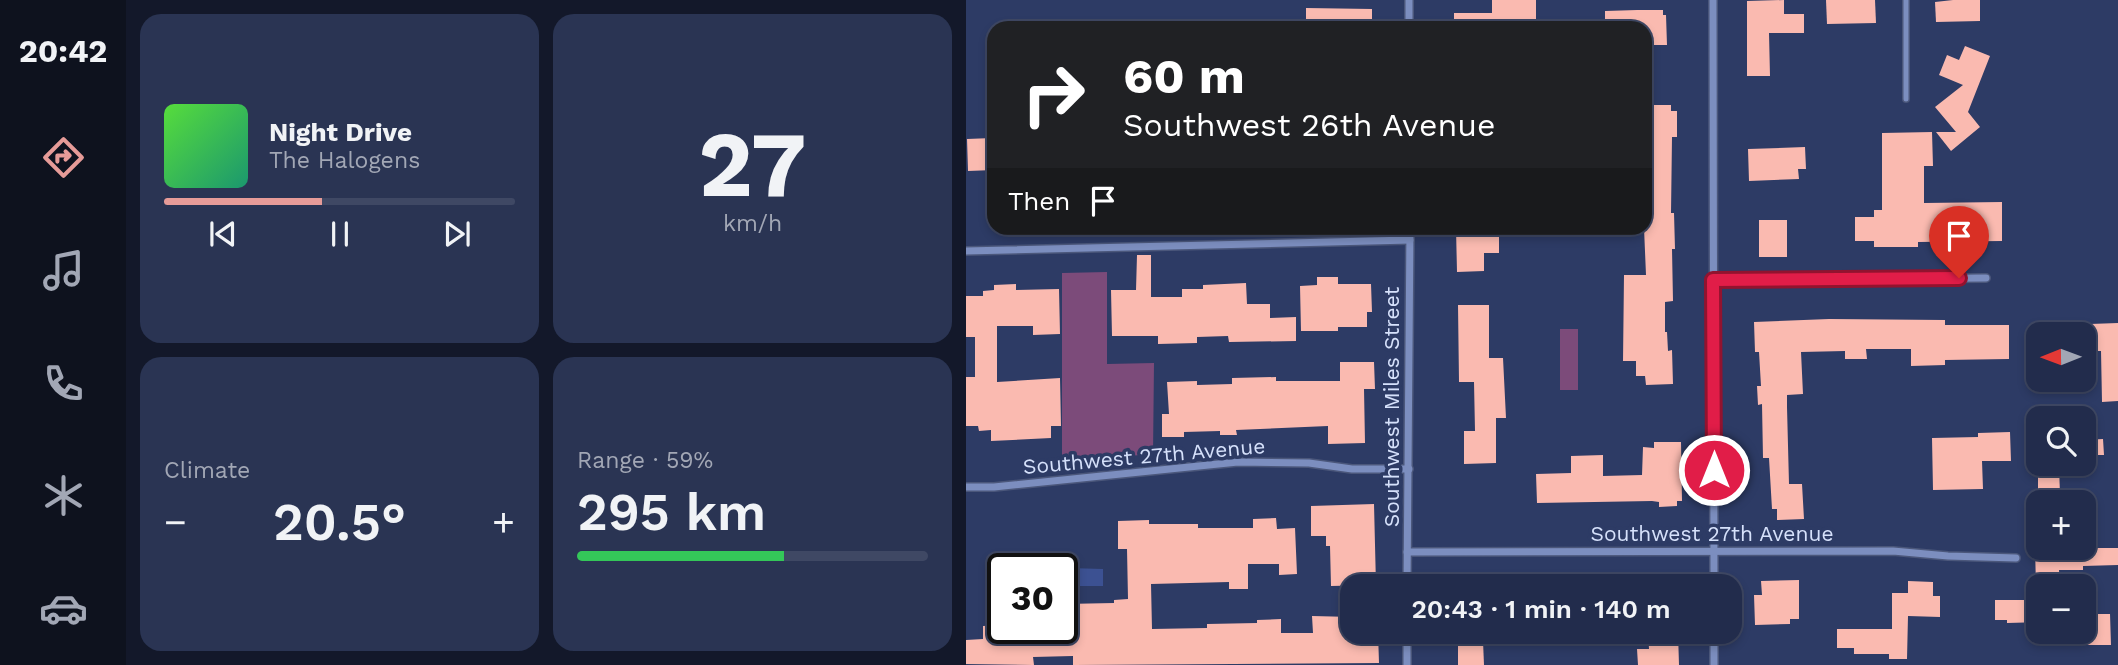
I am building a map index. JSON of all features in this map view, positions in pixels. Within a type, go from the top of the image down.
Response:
[{"type":"street","points":[[1409,0],[1409,21]]},
{"type":"street","points":[[1713,0],[1714,574]]},
{"type":"street","name":"Southwest Miles Street","points":[[1407,574],[1410,235]]},
{"type":"street","points":[[966,251],[1410,240]]},
{"type":"street","points":[[1713,280],[1986,278]]},
{"type":"street","name":"Southwest 27th Avenue","points":[[966,487],[994,487],[1238,462],[1309,463],[1352,469],[1409,469]]},
{"type":"street","name":"Southwest 27th Avenue","points":[[1407,552],[1893,551],[2016,558]]},
{"type":"street","points":[[1407,644],[1408,665]]},
{"type":"street","points":[[1714,644],[1714,665]]},
{"type":"lane","points":[[1906,0],[1906,99]]},
{"type":"shaded area","points":[[1107,272],[1107,364],[1154,363],[1153,455],[1062,457],[1062,273]]},
{"type":"shaded area","points":[[1560,329],[1578,329],[1578,390],[1560,390]]},
{"type":"water","points":[[1078,568],[1103,569],[1103,586],[1078,586]]},
{"type":"building","points":[[1492,0],[1536,0],[1536,21],[1454,21],[1454,13],[1492,13]]},
{"type":"building","points":[[1784,0],[1784,14],[1804,14],[1804,33],[1769,33],[1770,76],[1747,76],[1747,1]]},
{"type":"building","points":[[1826,0],[1875,0],[1876,23],[1827,24]]},
{"type":"building","points":[[1980,0],[1980,21],[1936,22],[1935,2]]},
{"type":"building","points":[[1306,8],[1372,9],[1372,21],[1306,21]]},
{"type":"building","points":[[1663,10],[1663,15],[1666,15],[1667,45],[1652,45],[1652,21],[1605,21],[1605,11]]},
{"type":"building","points":[[1965,46],[1990,56],[1968,112],[1980,127],[1951,151],[1936,132],[1956,132],[1935,107],[1963,85],[1939,75],[1947,55],[1959,60]]},
{"type":"building","points":[[1652,105],[1671,105],[1671,111],[1677,111],[1677,137],[1672,137],[1671,213],[1674,213],[1675,249],[1672,249],[1673,301],[1665,302],[1665,332],[1668,351],[1672,350],[1673,384],[1646,385],[1645,376],[1636,376],[1636,361],[1623,361],[1624,275],[1646,275],[1644,235],[1652,235]]},
{"type":"building","points":[[1932,132],[1933,166],[1924,166],[1924,203],[2002,202],[2002,241],[1918,242],[1918,247],[1874,247],[1874,241],[1855,241],[1855,217],[1874,217],[1874,210],[1882,210],[1882,133]]},
{"type":"building","points":[[987,138],[987,170],[968,171],[967,139]]},
{"type":"building","points":[[1805,147],[1806,169],[1798,169],[1799,179],[1749,181],[1748,149]]},
{"type":"building","points":[[1759,220],[1787,220],[1787,257],[1759,257]]},
{"type":"building","points":[[1456,235],[1499,235],[1499,253],[1484,253],[1484,271],[1457,272]]},
{"type":"building","points":[[1137,255],[1151,255],[1151,297],[1182,297],[1182,289],[1246,283],[1247,304],[1270,304],[1270,318],[1296,317],[1296,341],[1229,342],[1228,336],[1197,337],[1197,343],[1158,344],[1158,336],[1112,336],[1111,290],[1136,290]]},
{"type":"building","points":[[1317,277],[1338,277],[1338,284],[1371,284],[1372,312],[1367,312],[1367,327],[1338,327],[1338,331],[1301,331],[1300,286],[1317,285]]},
{"type":"building","points":[[1016,284],[1016,290],[1059,289],[1060,334],[1033,335],[1033,326],[997,326],[997,382],[1060,378],[1061,426],[1051,426],[1051,438],[991,441],[991,430],[979,431],[978,426],[966,426],[966,377],[975,377],[975,337],[966,337],[966,296],[983,296],[983,291],[994,290],[994,285]]},
{"type":"building","points":[[1458,305],[1489,305],[1489,358],[1503,358],[1506,418],[1496,418],[1496,463],[1464,464],[1464,431],[1475,431],[1474,382],[1459,382]]},
{"type":"building","points":[[1829,319],[1945,320],[1945,325],[2009,325],[2009,359],[1945,360],[1945,365],[1911,366],[1911,349],[1866,349],[1867,359],[1845,359],[1845,351],[1801,352],[1803,394],[1787,395],[1787,407],[1789,484],[1802,484],[1804,519],[1777,520],[1777,509],[1772,509],[1769,458],[1763,458],[1762,404],[1758,405],[1757,386],[1761,386],[1759,352],[1755,352],[1754,322]]},
{"type":"building","points":[[2118,323],[2118,401],[2102,402],[2101,351],[2096,351],[2096,324]]},
{"type":"building","points":[[1340,362],[1374,362],[1375,389],[1364,389],[1365,443],[1328,444],[1328,426],[1236,430],[1237,435],[1220,435],[1220,431],[1184,432],[1184,437],[1162,437],[1162,414],[1169,414],[1167,382],[1232,384],[1232,378],[1276,377],[1276,381],[1340,381]]},
{"type":"building","points":[[2010,432],[2011,461],[1982,461],[1983,489],[1933,490],[1932,438],[1978,437],[1978,433]]},
{"type":"building","points":[[2096,439],[2103,439],[2104,455],[2096,455]]},
{"type":"building","points":[[1654,442],[1681,442],[1682,501],[1677,501],[1677,506],[1659,507],[1659,502],[1652,501],[1537,503],[1536,474],[1571,473],[1571,456],[1603,455],[1603,476],[1642,475],[1643,447],[1654,448]]},
{"type":"building","points":[[2038,476],[2059,476],[2060,490],[2038,490]]},
{"type":"building","points":[[1374,504],[1376,574],[1340,574],[1340,586],[1331,586],[1330,546],[1326,546],[1326,536],[1311,536],[1311,506]]},
{"type":"building","points":[[1276,518],[1277,529],[1295,528],[1297,574],[1279,575],[1279,564],[1248,564],[1248,589],[1229,589],[1229,582],[1151,584],[1152,629],[1207,628],[1207,624],[1257,623],[1257,620],[1281,619],[1281,633],[1313,633],[1312,616],[1340,617],[1340,644],[1378,644],[1379,663],[1073,665],[1073,656],[1033,657],[1034,665],[966,664],[966,640],[983,639],[983,626],[987,626],[987,644],[1078,644],[1078,604],[1114,603],[1114,600],[1128,599],[1127,549],[1118,549],[1118,521],[1149,520],[1149,524],[1198,524],[1198,528],[1253,528],[1253,519]]},
{"type":"building","points":[[2096,548],[2118,548],[2118,565],[2083,566],[2083,570],[2036,574],[2035,560],[2096,560]]},
{"type":"building","points":[[1799,580],[1799,619],[1790,619],[1790,624],[1755,625],[1754,595],[1762,595],[1761,581]]},
{"type":"building","points":[[1908,581],[1933,582],[1933,596],[1940,596],[1940,617],[1908,616],[1907,659],[1889,659],[1889,654],[1854,654],[1854,648],[1837,648],[1837,629],[1892,629],[1892,593],[1908,593]]},
{"type":"building","points":[[1995,600],[2026,600],[2026,622],[1995,620]]},
{"type":"building","points":[[2096,614],[2110,614],[2111,645],[2084,645],[2096,644]]},
{"type":"building","points":[[1458,644],[1483,644],[1484,665],[1458,665]]},
{"type":"building","points":[[1649,644],[1678,644],[1679,665],[1638,665],[1637,649],[1649,649]]},
{"type":"route","points":[[1714,470],[1713,280],[1959,278]]}]
